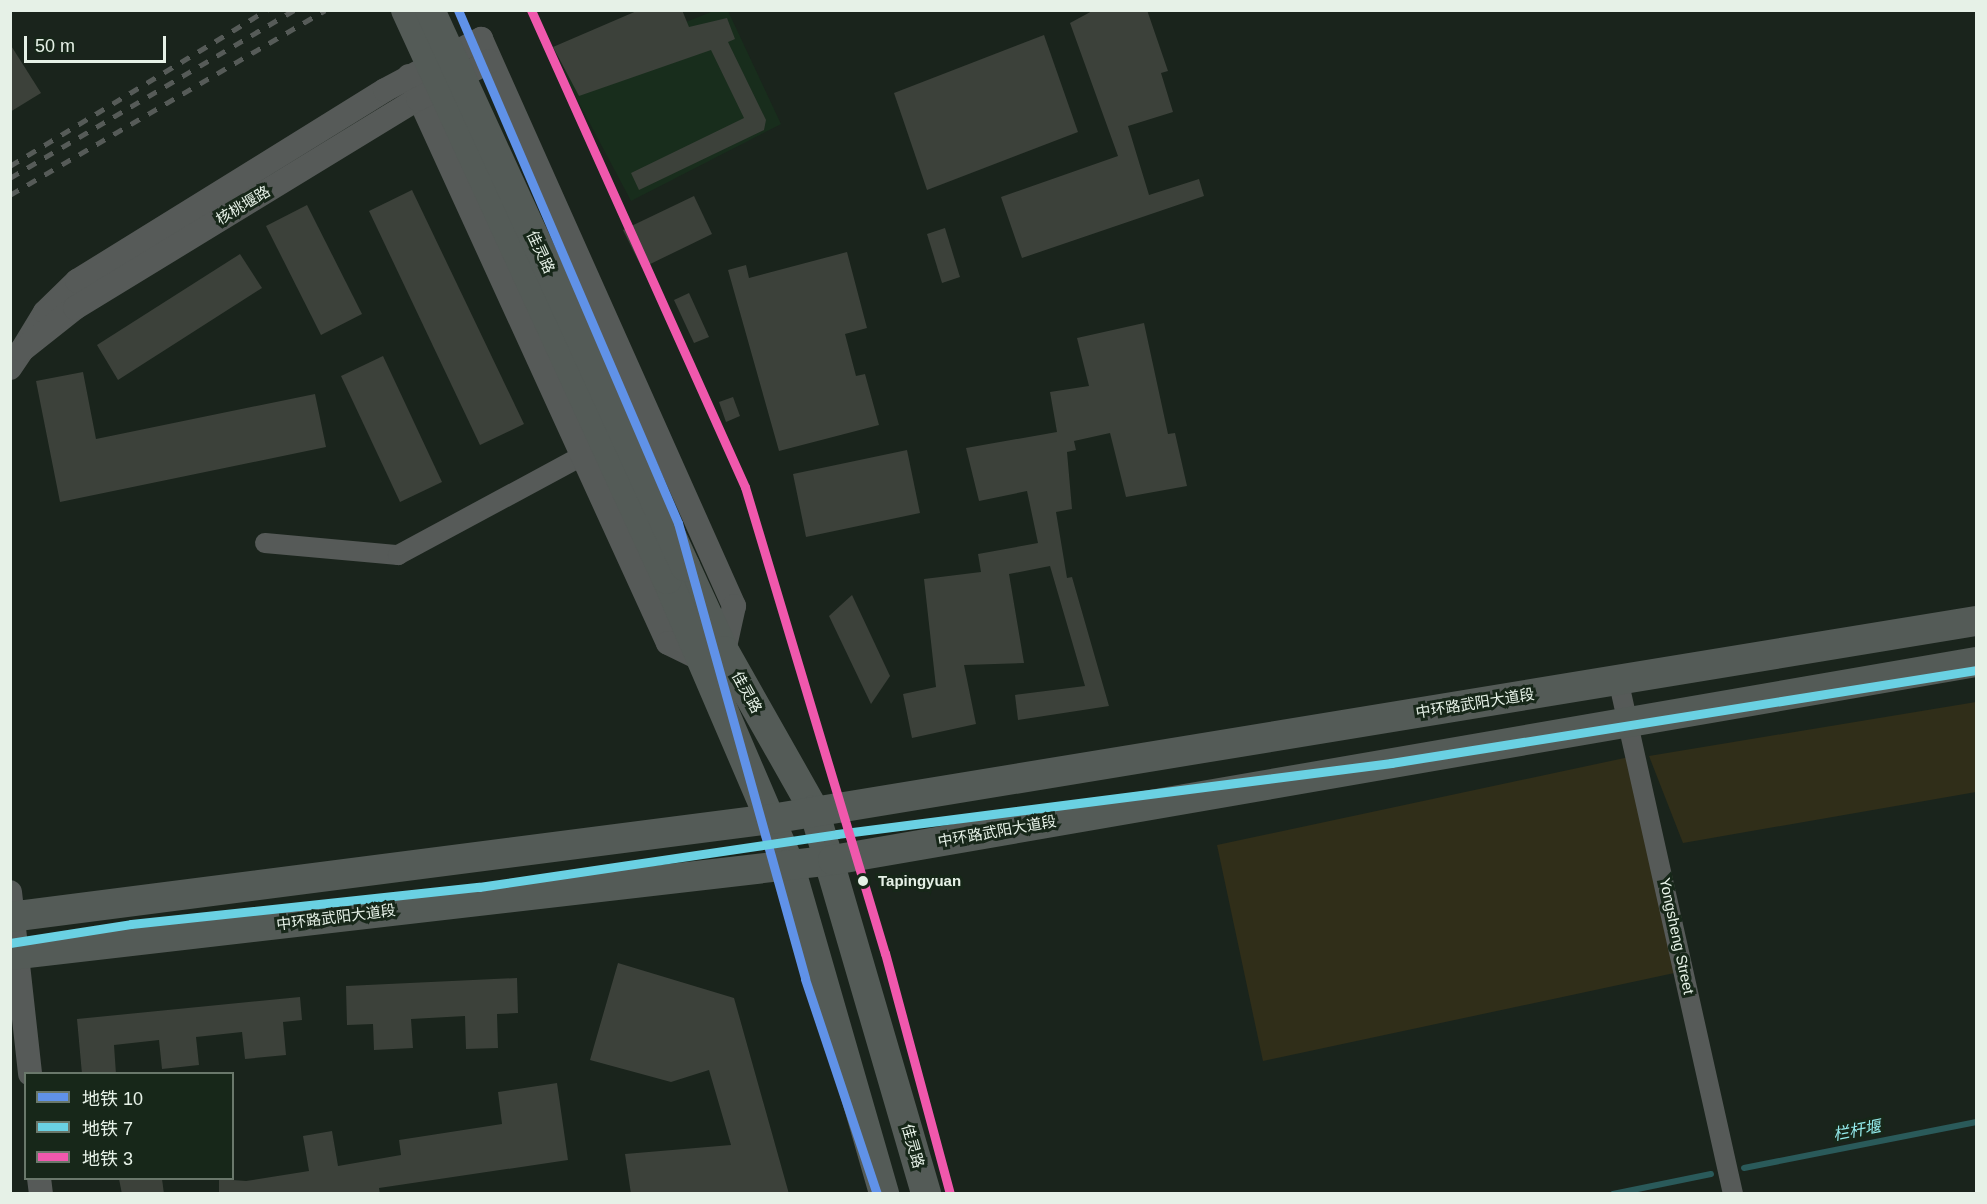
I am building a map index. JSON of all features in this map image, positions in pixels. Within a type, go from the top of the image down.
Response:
[{"type":"main road","name":"佳灵路","points":[[406,10],[715,656],[771,819],[789,864],[884,1194]]},
{"type":"main road","name":"佳灵路","points":[[430,10],[676,572]]},
{"type":"main road","name":"中环路武阳大道段","points":[[12,908],[771,819],[814,810],[1977,621]]},
{"type":"main road","name":"佳灵路","points":[[715,656],[814,810],[833,860],[926,1194]]},
{"type":"main road","name":"中环路武阳大道段","points":[[15,954],[833,860],[1977,662]]},
{"type":"street","points":[[16,359],[45,312],[77,281],[409,76],[481,39],[734,606],[715,656],[668,643],[409,76]]},
{"type":"street","name":"核桃堰路","points":[[16,359],[75,308],[418,99],[490,61]]},
{"type":"street","points":[[265,543],[398,555],[582,456]]},
{"type":"street","name":"Yongsheng Street","points":[[1618,679],[1631,722],[1733,1194]]},
{"type":"street","points":[[12,908],[15,954],[30,1072]]},
{"type":"shaded area","points":[[728,11],[781,124],[631,201],[562,71],[711,12]]},
{"type":"shaded area","points":[[1976,702],[1976,792],[1683,843],[1649,756]]},
{"type":"shaded area","points":[[1634,756],[1679,972],[1263,1061],[1217,845]]},
{"type":"building","points":[[639,10],[682,10],[689,27],[727,18],[735,39],[728,42],[766,120],[764,130],[639,190],[631,173],[744,118],[711,50],[579,96],[553,47]]},
{"type":"building","points":[[1094,10],[1147,10],[1168,71],[1161,73],[1173,112],[1128,126],[1149,195],[1199,179],[1204,196],[1022,258],[1001,197],[1118,156],[1070,23]]},
{"type":"building","points":[[1044,35],[1078,132],[927,190],[894,93]]},
{"type":"building","points":[[10,44],[41,93],[10,112]]},
{"type":"building","points":[[412,190],[524,424],[480,445],[369,211]]},
{"type":"building","points":[[694,196],[712,234],[642,268],[623,230]]},
{"type":"building","points":[[307,205],[362,314],[321,335],[266,226]]},
{"type":"building","points":[[945,228],[960,277],[942,283],[927,234]]},
{"type":"building","points":[[847,252],[867,328],[845,334],[856,376],[865,374],[879,425],[779,451],[728,270],[746,265],[749,278]]},
{"type":"building","points":[[240,254],[262,288],[118,380],[97,345]]},
{"type":"building","points":[[689,293],[709,337],[694,343],[674,300]]},
{"type":"building","points":[[1144,323],[1168,434],[1175,433],[1187,486],[1126,497],[1110,433],[1074,441],[1076,450],[1067,452],[1072,509],[1056,512],[1067,578],[1072,577],[1109,706],[1018,720],[1015,695],[1085,686],[1050,566],[1009,574],[1024,663],[964,665],[976,724],[912,738],[903,694],[936,687],[924,579],[981,572],[978,554],[1038,543],[1027,491],[979,501],[966,448],[1057,432],[1050,392],[1089,386],[1077,338]]},
{"type":"building","points":[[383,356],[442,482],[400,502],[341,376]]},
{"type":"building","points":[[83,372],[96,439],[315,394],[326,447],[60,502],[36,381]]},
{"type":"building","points":[[733,397],[740,416],[726,422],[719,402]]},
{"type":"building","points":[[907,450],[920,513],[806,537],[793,474]]},
{"type":"building","points":[[852,595],[890,676],[871,704],[829,616]]},
{"type":"building","points":[[618,963],[734,998],[789,1194],[631,1194],[625,1154],[731,1145],[709,1070],[671,1082],[590,1060]]},
{"type":"building","points":[[517,978],[518,1013],[497,1014],[498,1048],[466,1049],[465,1016],[411,1019],[413,1048],[374,1050],[373,1024],[347,1025],[346,986]]},
{"type":"building","points":[[300,997],[302,1020],[283,1022],[286,1055],[245,1059],[242,1032],[196,1037],[199,1065],[162,1069],[159,1040],[114,1045],[116,1072],[82,1072],[77,1019]]},
{"type":"building","points":[[557,1083],[568,1160],[379,1188],[380,1194],[219,1194],[219,1180],[246,1181],[309,1171],[303,1136],[332,1131],[338,1166],[401,1155],[399,1140],[502,1124],[498,1092]]},
{"type":"building","points":[[119,1180],[162,1180],[164,1194],[122,1194]]},
{"type":"waterway","name":"栏杆堰","points":[[1744,1168],[1976,1122]]},
{"type":"waterway","name":"栏杆堰","points":[[1613,1194],[1711,1174]]},
{"type":"railway","points":[[10,166],[267,10]]},
{"type":"railway","points":[[10,178],[294,10]]},
{"type":"railway","points":[[10,195],[325,10]]},
{"type":"metro line","name":"10","points":[[458,10],[678,523],[805,979],[877,1194]]},
{"type":"metro line","name":"3","points":[[531,10],[745,487],[885,953],[950,1194]]},
{"type":"metro line","name":"7","points":[[10,943],[131,924],[479,887],[837,834],[1391,763],[1976,670]]},
{"type":"place","name":"Tapingyuan","points":[[863,881]]}]
